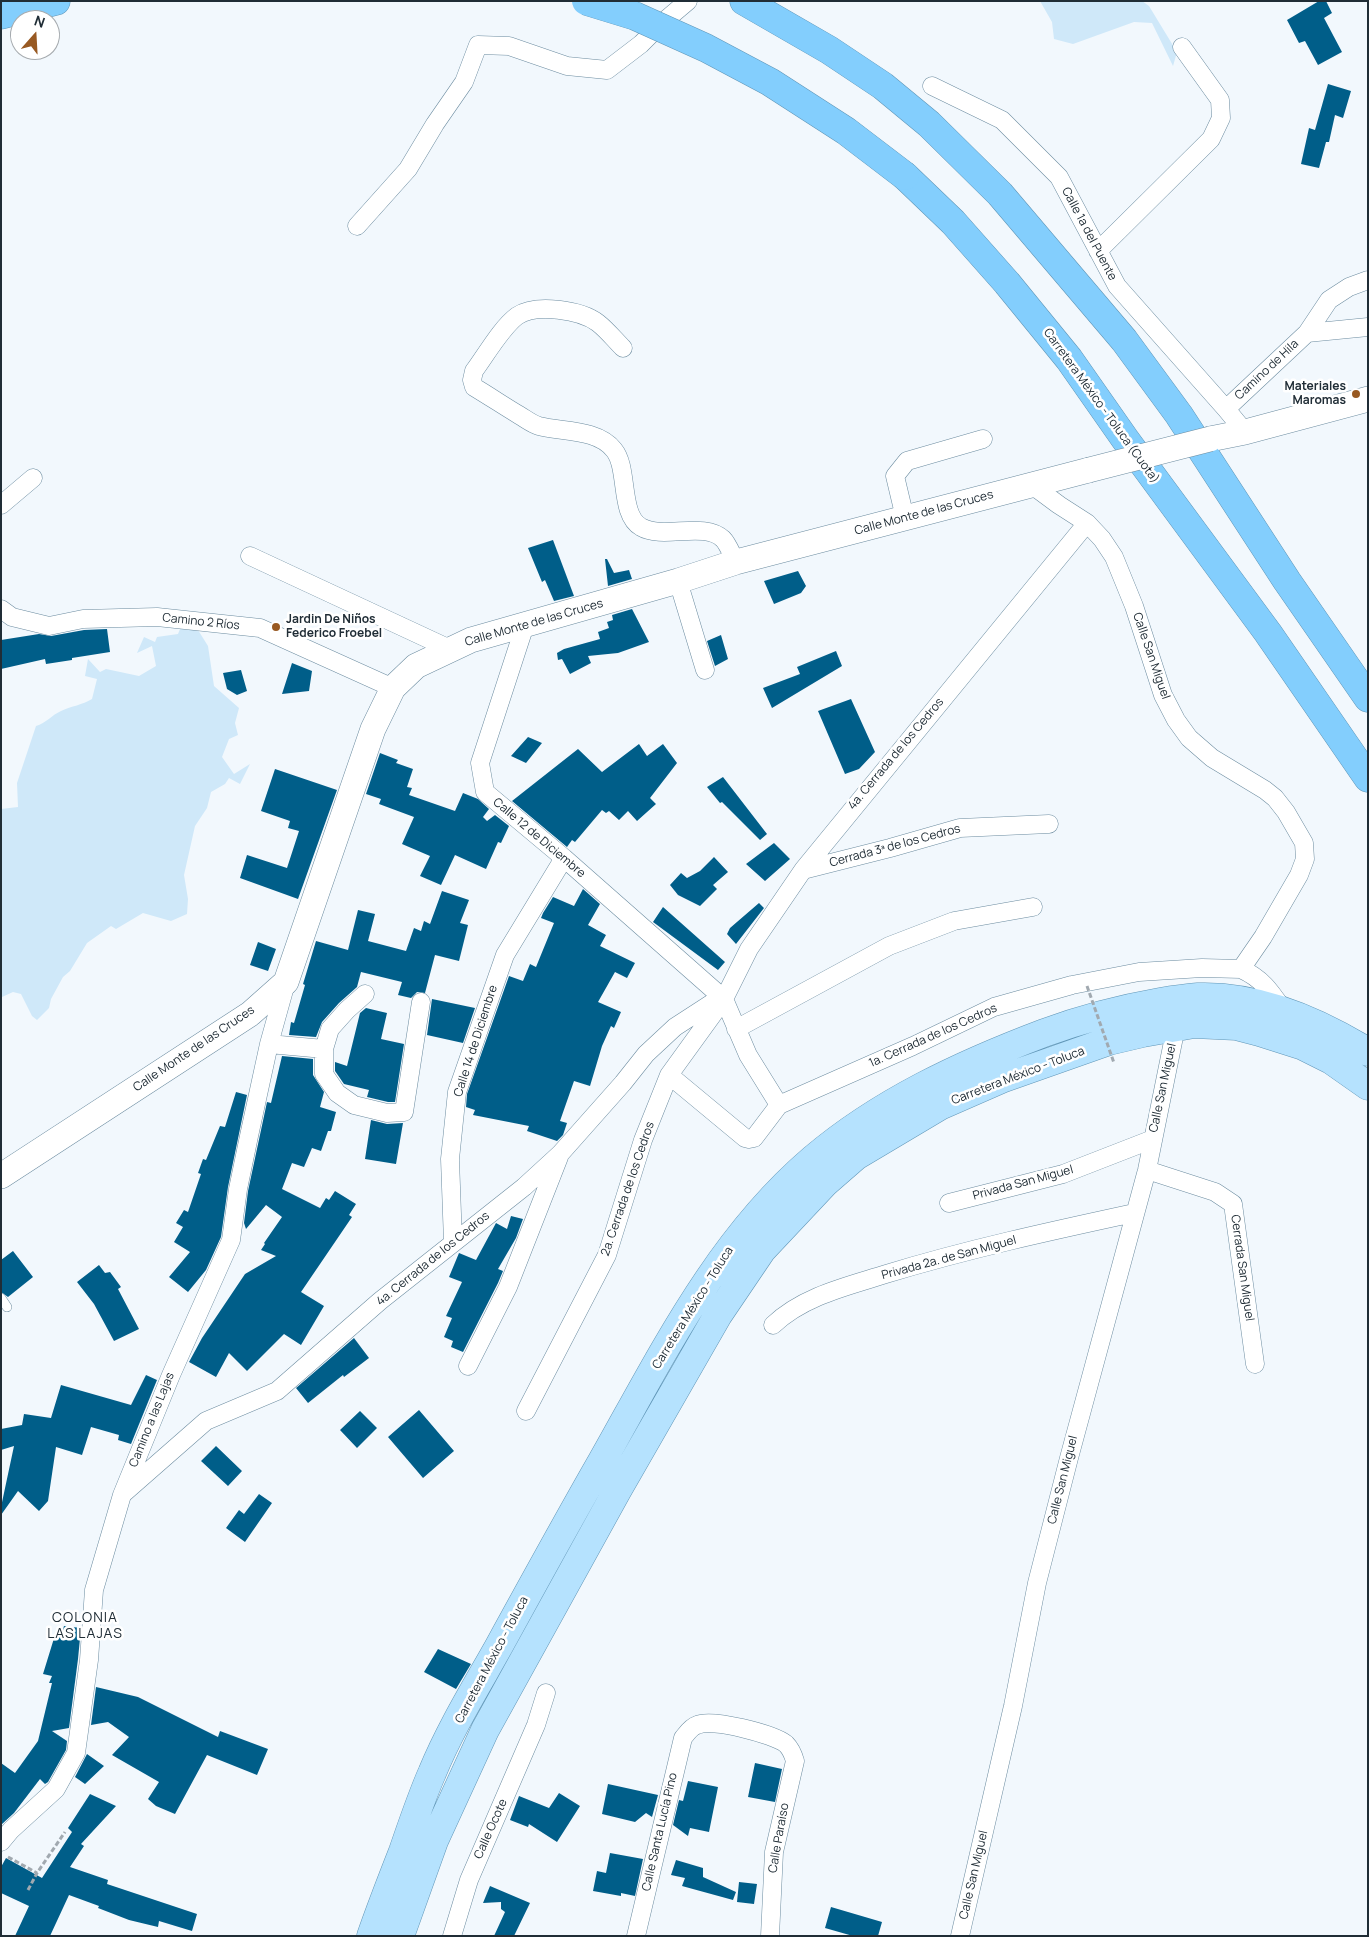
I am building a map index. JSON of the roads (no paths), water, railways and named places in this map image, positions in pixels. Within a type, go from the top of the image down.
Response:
[{"type":"highway","points":[[9,13],[56,1]]},
{"type":"highway","name":"Carretera México - Toluca (Cuota)","points":[[586,1],[635,16],[706,48],[770,82],[846,131],[905,176],[953,222],[1069,359],[1125,439],[1268,633],[1368,778]]},
{"type":"highway","points":[[744,1],[829,50],[883,86],[929,124],[1000,194],[1124,340],[1179,415],[1287,581],[1368,698]]},
{"type":"main road","name":"Carretera México - Toluca","points":[[371,1936],[432,1771],[474,1690],[566,1524],[660,1358],[715,1270],[755,1218],[791,1179],[835,1142],[883,1110],[934,1080],[993,1053],[1081,1019],[1129,1007],[1197,997],[1246,1002],[1284,1011],[1341,1036],[1368,1052]]},
{"type":"main road","name":"Carretera México - Toluca","points":[[400,1936],[434,1841],[485,1730],[680,1381],[718,1315],[762,1250],[824,1183],[856,1156],[940,1106],[1004,1078],[1059,1058],[1109,1042],[1176,1027],[1204,1024],[1236,1026],[1259,1032],[1303,1046],[1331,1060],[1368,1086]]},
{"type":"street","points":[[357,226],[408,169],[435,124],[464,82],[478,44],[509,46],[568,66],[606,70],[641,44],[688,1]]},
{"type":"street","points":[[1098,251],[1211,139],[1221,118],[1220,100],[1182,47]]},
{"type":"street","name":"Calle 1a del Puente","points":[[932,86],[1002,120],[1059,177],[1117,286],[1226,408]]},
{"type":"street","points":[[1307,333],[1329,300],[1349,287],[1368,280]]},
{"type":"street","points":[[623,348],[598,323],[585,316],[554,309],[538,308],[518,315],[509,324],[474,371],[472,380],[474,387],[537,426],[591,436],[606,442],[616,451],[631,517],[640,527],[653,531],[715,534],[723,539],[736,562]]},
{"type":"street","name":"Camino de Hila","points":[[1245,432],[1226,408],[1307,333],[1368,326]]},
{"type":"street","points":[[1245,432],[1368,399]]},
{"type":"street","name":"Calle Monte de las Cruces","points":[[1,1176],[250,1014],[286,982],[373,729],[394,688],[416,666],[471,640],[678,581],[736,562],[1089,470],[1245,432]]},
{"type":"street","points":[[905,518],[895,476],[900,468],[908,462],[984,439]]},
{"type":"street","points":[[1,505],[33,478]]},
{"type":"street","name":"Calle San Miguel","points":[[1032,485],[1087,523],[1102,539],[1114,557],[1134,606],[1163,695],[1176,720],[1189,738],[1200,749],[1275,798],[1286,812],[1304,843],[1305,858],[1299,875],[1263,937],[1241,969]]},
{"type":"street","name":"4a. Cerrada de los Cedros","points":[[122,1495],[206,1421],[277,1391],[380,1301],[524,1187],[560,1154],[646,1054],[676,1026],[712,1003],[724,999],[750,949],[802,870],[1087,523]]},
{"type":"street","points":[[250,556],[450,649]]},
{"type":"street","points":[[678,581],[705,670]]},
{"type":"street","name":"Camino 2 Ríos","points":[[1,609],[12,617],[49,626],[83,620],[158,617],[260,628],[394,688]]},
{"type":"street","name":"Calle 12 de Diciembre","points":[[525,625],[480,763],[485,792],[564,858],[724,999]]},
{"type":"street","name":"Cerrada 3ª de los Cedros","points":[[802,870],[960,828],[1049,824]]},
{"type":"street","name":"Calle 14 de Diciembre","points":[[453,1242],[450,1159],[457,1092],[505,955],[564,858]]},
{"type":"street","points":[[736,1029],[889,946],[954,921],[1033,907]]},
{"type":"street","name":"1a. Cerrada de los Cedros","points":[[669,1075],[745,1138],[749,1139],[754,1138],[779,1106],[913,1046],[994,1006],[1072,985],[1138,972],[1202,968],[1241,969]]},
{"type":"street","points":[[1241,969],[1253,974],[1268,987],[1284,1011]]},
{"type":"street","name":"Camino a las Lajas","points":[[1,1842],[11,1830],[56,1789],[76,1752],[89,1660],[94,1590],[122,1495],[171,1375],[231,1240],[238,1189],[268,1044],[286,982]]},
{"type":"street","points":[[365,994],[347,1010],[330,1030],[324,1050],[324,1074],[337,1092],[354,1105],[387,1113],[404,1112],[421,1002]]},
{"type":"street","points":[[724,999],[748,1055],[779,1106]]},
{"type":"street","name":"2a. Cerrada de los Cedros","points":[[526,1411],[607,1255],[643,1140],[669,1075],[724,999]]},
{"type":"street","name":"Calle San Miguel","points":[[960,1936],[1013,1706],[1037,1583],[1146,1170],[1176,1027]]},
{"type":"street","points":[[268,1044],[324,1050]]},
{"type":"street","name":"Privada San Miguel","points":[[949,1203],[1062,1174],[1153,1139]]},
{"type":"street","points":[[468,1366],[508,1287],[560,1154]]},
{"type":"street","name":"Cerrada San Miguel","points":[[1146,1170],[1215,1192],[1233,1204],[1255,1364]]},
{"type":"street","name":"Privada 2a. de San Miguel","points":[[773,1325],[791,1310],[820,1296],[848,1286],[935,1259],[1134,1212]]},
{"type":"street","name":"Calle Ocote","points":[[452,1936],[469,1880],[536,1725],[546,1693]]},
{"type":"street","name":"Calle Santa Lucía Pino","points":[[636,1936],[679,1749],[688,1730],[697,1724],[709,1722],[772,1736],[786,1745]]},
{"type":"street","name":"Calle Paraíso","points":[[770,1936],[774,1852],[795,1761],[792,1752],[786,1745]]},
{"type":"lane","points":[[1,1298],[7,1308]]},
{"type":"place","name":"Materiales Maromas","points":[[1356,394]]},
{"type":"place","name":"Jardin De Niños Federico Froebel","points":[[276,627]]},
{"type":"district","name":"COLONIA LAS LAJAS","points":[[85,1626]]}]
